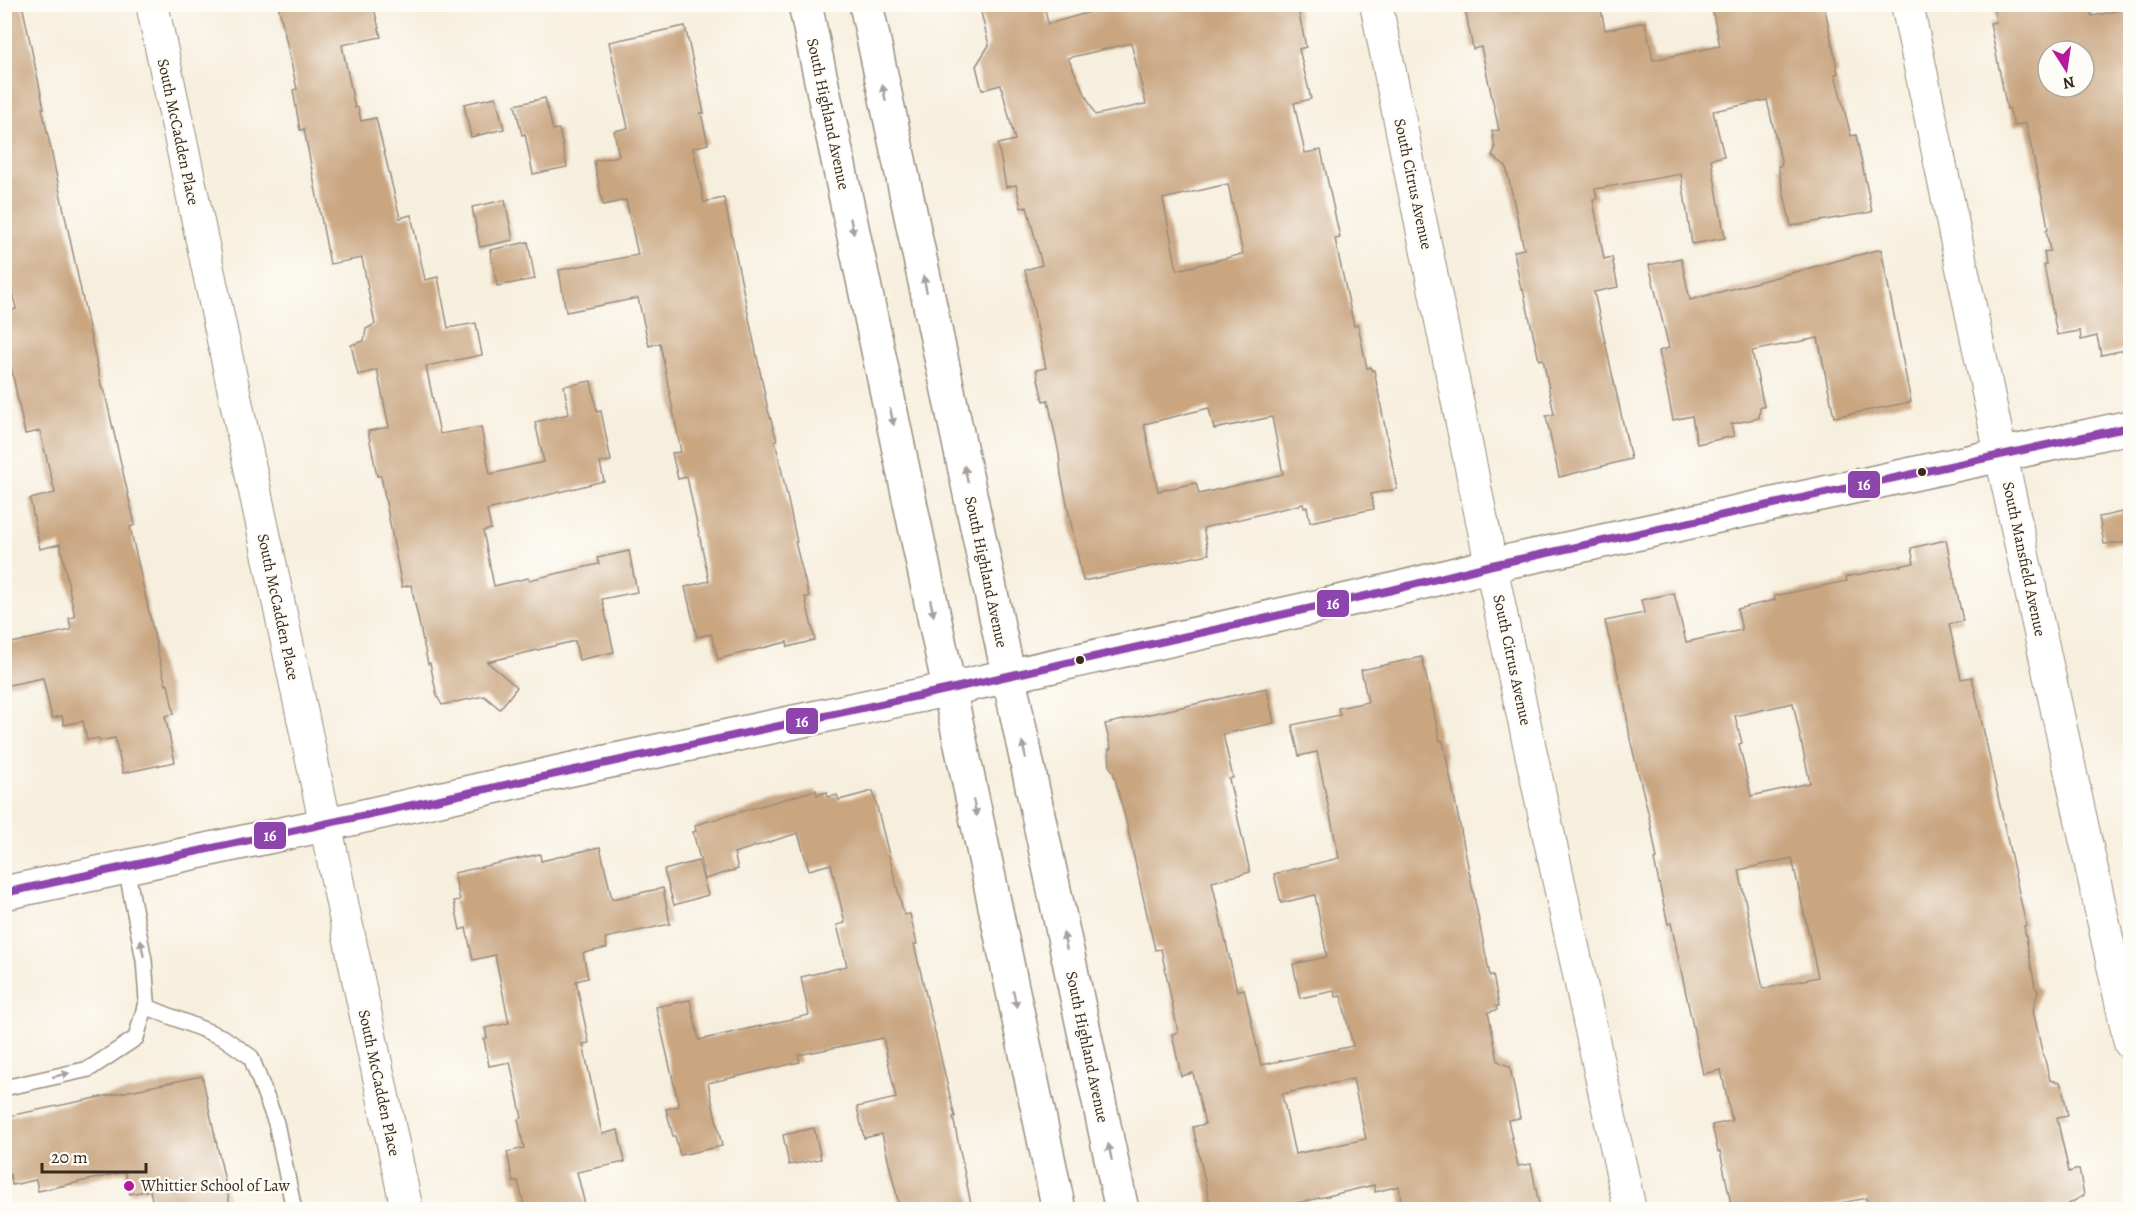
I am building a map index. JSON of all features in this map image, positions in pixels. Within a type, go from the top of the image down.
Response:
[{"type":"main road","name":"South Highland Avenue","points":[[805,4],[1059,1209]]},
{"type":"main road","name":"South Highland Avenue","points":[[866,4],[1122,1209]]},
{"type":"main road","points":[[4,893],[950,689],[1492,565],[2130,427]]},
{"type":"street","name":"South McCadden Place","points":[[152,4],[406,1209]]},
{"type":"street","name":"South Citrus Avenue","points":[[1376,4],[1508,645],[1630,1209]]},
{"type":"street","name":"South Mansfield Avenue","points":[[1907,4],[2001,455],[2130,1042]]},
{"type":"lane","points":[[4,1088],[89,1069],[136,1038],[147,1000],[144,960],[126,867]]},
{"type":"lane","points":[[145,1006],[224,1038],[251,1057],[276,1123],[294,1209]]},
{"type":"building","points":[[4,4],[22,4],[102,389],[104,389],[135,525],[130,527],[174,714],[165,716],[175,762],[123,773],[115,738],[100,741],[99,738],[87,740],[83,721],[64,725],[62,716],[52,718],[43,678],[4,686],[4,647],[11,643],[71,630],[69,618],[75,617],[60,544],[40,549],[30,499],[55,493],[40,431],[25,434],[4,333],[4,312],[16,309],[4,256]]},
{"type":"building","points":[[278,4],[373,4],[381,37],[342,45],[355,108],[358,107],[361,121],[376,118],[400,218],[411,215],[425,280],[438,277],[448,328],[476,323],[482,355],[426,366],[440,434],[481,427],[490,474],[544,462],[535,422],[569,414],[564,386],[591,381],[597,412],[601,411],[611,461],[600,463],[604,481],[487,510],[491,529],[483,531],[494,586],[599,564],[597,558],[629,551],[637,592],[602,599],[614,652],[579,660],[575,641],[487,662],[517,687],[500,709],[484,696],[442,705],[437,696],[430,663],[428,664],[411,585],[402,587],[381,476],[377,476],[368,431],[389,427],[377,370],[358,375],[351,345],[364,341],[366,329],[375,324],[362,258],[330,264],[304,129],[300,130],[293,90],[297,89]]},
{"type":"building","points":[[979,4],[1044,4],[1048,24],[1118,4],[1297,4],[1306,47],[1299,49],[1311,99],[1294,103],[1305,153],[1321,150],[1340,238],[1335,239],[1354,326],[1358,325],[1367,368],[1371,367],[1372,371],[1374,370],[1397,489],[1371,494],[1374,509],[1310,522],[1307,507],[1304,508],[1303,504],[1203,528],[1209,554],[1083,581],[1048,400],[1043,401],[1036,370],[1046,368],[1025,270],[1042,265],[1027,207],[1021,208],[1016,185],[1006,187],[998,144],[1015,140],[1001,85],[982,90],[976,66],[989,45]],"holes":[[[1131,43],[1146,104],[1095,115],[1068,58]],[[1228,184],[1243,254],[1177,270],[1163,199]],[[1209,408],[1214,429],[1272,417],[1283,474],[1199,494],[1196,483],[1158,491],[1144,424]]]},
{"type":"building","points":[[1464,4],[1600,4],[1605,30],[1645,22],[1653,60],[1720,46],[1712,9],[1734,4],[1824,4],[1838,73],[1835,74],[1851,136],[1856,135],[1872,212],[1791,226],[1778,166],[1782,165],[1767,100],[1713,111],[1724,156],[1711,159],[1725,238],[1692,244],[1681,174],[1595,189],[1597,199],[1593,200],[1604,259],[1612,257],[1618,287],[1594,292],[1631,459],[1559,477],[1546,416],[1554,414],[1543,359],[1539,360],[1523,289],[1521,290],[1514,251],[1524,249],[1506,166],[1492,156],[1495,149],[1492,131],[1499,130],[1481,47],[1473,49]]},
{"type":"building","points":[[1993,4],[2089,4],[2092,16],[2130,8],[2130,349],[2101,355],[2097,336],[2081,340],[2080,331],[2057,335],[2044,265],[2046,264],[2044,252],[2050,251],[2046,216],[2026,123],[2014,126],[2009,108],[2007,109],[1990,23],[1996,22]]},
{"type":"building","points":[[685,26],[704,113],[701,113],[708,144],[693,148],[704,202],[724,198],[768,410],[777,440],[775,440],[797,542],[795,542],[809,597],[805,597],[815,640],[788,647],[787,642],[718,659],[711,634],[697,637],[685,587],[709,581],[687,477],[678,479],[672,453],[681,452],[660,343],[649,346],[638,298],[566,312],[559,270],[638,255],[626,200],[603,205],[594,161],[619,156],[614,131],[628,128],[609,42]]},
{"type":"building","points":[[496,97],[504,129],[471,137],[464,104]]},
{"type":"building","points":[[545,98],[553,130],[559,129],[567,167],[533,174],[525,134],[522,135],[515,105]]},
{"type":"building","points":[[505,200],[513,240],[480,247],[472,207]]},
{"type":"building","points":[[528,242],[535,279],[497,286],[490,250]]},
{"type":"building","points":[[1881,249],[1911,402],[1834,417],[1818,338],[1752,351],[1764,407],[1760,407],[1759,418],[1731,424],[1734,436],[1697,444],[1692,416],[1673,420],[1659,351],[1669,348],[1649,265],[1681,258],[1690,300]]},
{"type":"building","points":[[2127,511],[2127,514],[2130,513],[2130,542],[2104,544],[2099,517]]},
{"type":"building","points":[[1946,540],[1963,621],[1949,624],[1961,679],[1972,677],[2026,925],[2024,926],[2035,987],[2038,991],[2033,1010],[2050,1080],[2060,1082],[2063,1091],[2068,1116],[2057,1118],[2069,1172],[2079,1169],[2084,1195],[2062,1208],[2037,1209],[1869,1209],[1866,1198],[1811,1209],[1732,1209],[1712,1125],[1732,1121],[1721,1070],[1703,1074],[1671,923],[1668,924],[1654,860],[1657,859],[1649,816],[1605,621],[1644,613],[1641,600],[1674,593],[1686,642],[1742,630],[1737,609],[1775,600],[1774,596],[1847,581],[1846,577],[1914,563],[1911,548]],"holes":[[[1793,703],[1810,783],[1751,796],[1735,716]],[[1792,858],[1818,977],[1763,989],[1739,870]]]},
{"type":"building","points":[[1422,657],[1440,741],[1443,741],[1490,976],[1493,975],[1499,1006],[1496,1006],[1497,1010],[1488,1012],[1498,1061],[1510,1067],[1520,1118],[1508,1120],[1518,1166],[1531,1164],[1540,1209],[1402,1209],[1399,1186],[1375,1192],[1374,1185],[1298,1203],[1300,1209],[1211,1209],[1193,1127],[1205,1124],[1193,1073],[1181,1076],[1172,1034],[1178,1032],[1161,949],[1155,950],[1125,817],[1110,767],[1109,749],[1111,748],[1105,724],[1267,688],[1274,723],[1223,734],[1233,778],[1229,779],[1250,872],[1212,882],[1237,991],[1244,989],[1261,1065],[1353,1046],[1341,996],[1336,997],[1334,991],[1300,998],[1293,964],[1327,957],[1315,895],[1281,903],[1274,874],[1339,858],[1317,752],[1299,756],[1292,725],[1340,715],[1338,708],[1368,702],[1361,670]],"holes":[[[1353,1079],[1366,1139],[1295,1154],[1282,1094]]]},
{"type":"building","points":[[816,790],[817,795],[827,792],[828,797],[837,795],[839,800],[873,791],[904,915],[910,914],[917,944],[914,944],[955,1117],[953,1117],[972,1209],[900,1209],[882,1134],[864,1138],[857,1107],[896,1098],[883,1038],[798,1055],[800,1062],[708,1083],[722,1146],[680,1155],[666,1109],[679,1106],[656,1007],[690,1000],[699,1040],[809,1015],[801,977],[847,966],[837,925],[845,923],[831,864],[809,870],[798,833],[734,853],[738,869],[705,879],[693,832],[696,831],[695,825]]},
{"type":"building","points":[[600,847],[612,899],[663,888],[670,924],[605,938],[607,948],[583,953],[588,978],[576,981],[589,1043],[583,1044],[602,1134],[618,1130],[625,1162],[577,1172],[586,1209],[525,1209],[518,1181],[513,1182],[507,1152],[524,1148],[518,1119],[522,1118],[510,1062],[489,1066],[484,1039],[487,1038],[485,1028],[509,1023],[495,955],[473,960],[466,928],[460,930],[454,901],[460,900],[454,873],[540,854],[541,861]]},
{"type":"building","points":[[698,861],[708,895],[674,905],[664,870]]},
{"type":"building","points":[[202,1076],[231,1209],[154,1209],[150,1190],[130,1194],[125,1172],[38,1191],[36,1180],[12,1185],[10,1174],[4,1176],[4,1117]]},
{"type":"building","points":[[814,1128],[821,1159],[789,1165],[783,1135]]},
{"type":"transit line","name":"16","points":[[4,893],[950,689],[1392,590],[1492,565],[2130,427]]},
{"type":"place","name":"Whittier School of Law","points":[[129,1186]]}]
